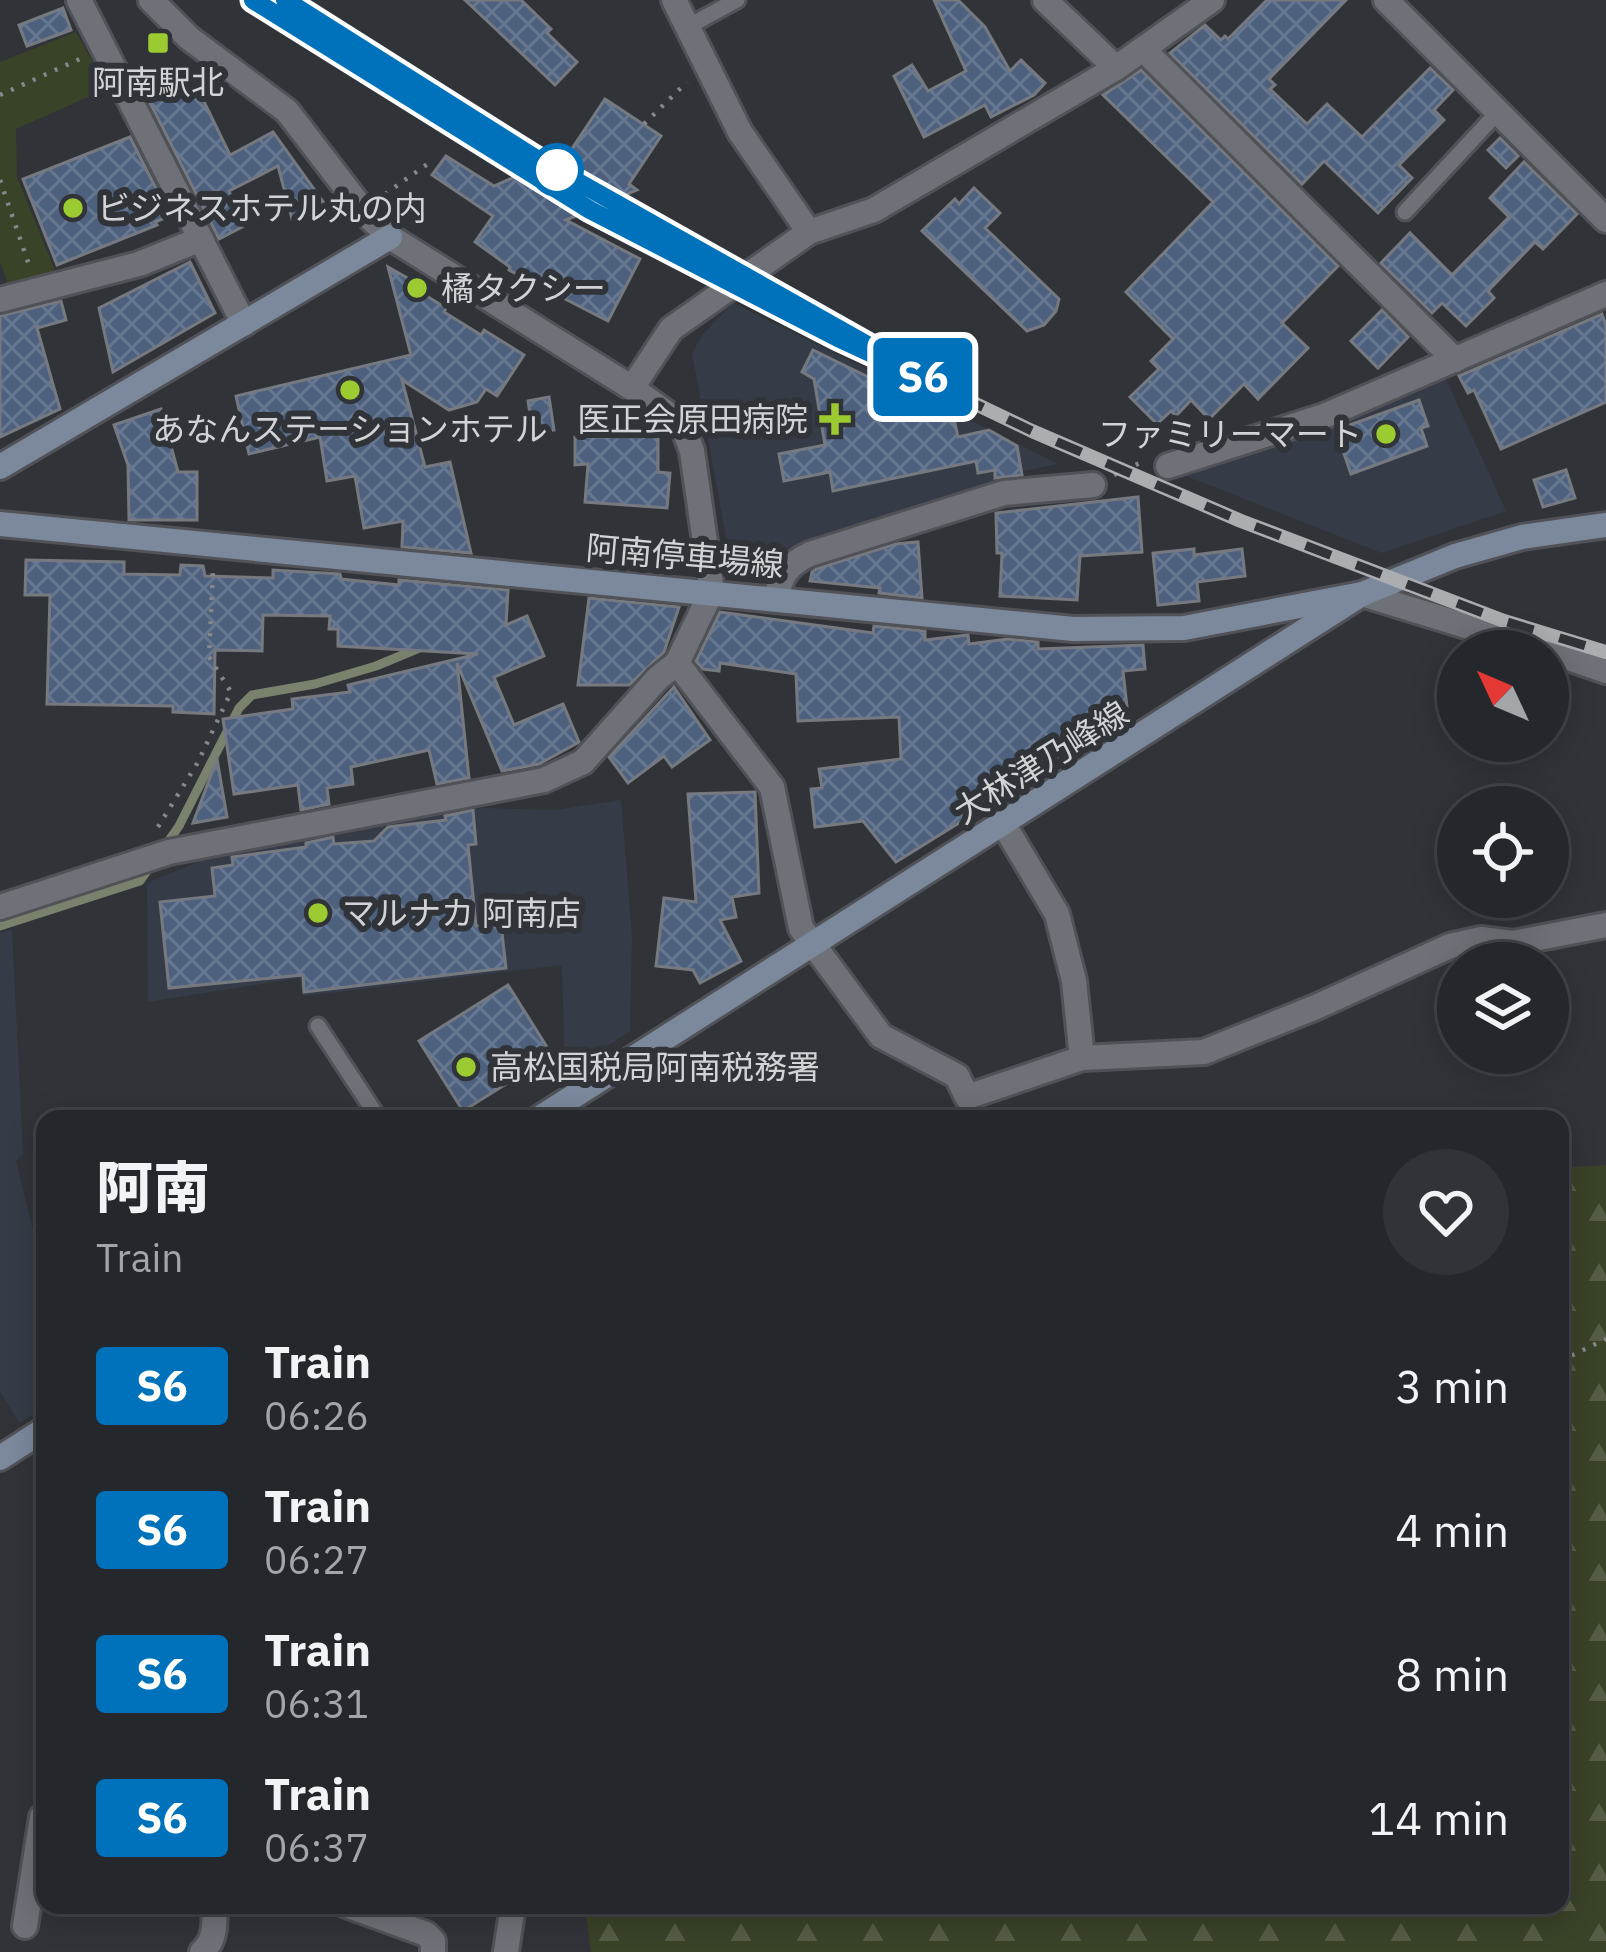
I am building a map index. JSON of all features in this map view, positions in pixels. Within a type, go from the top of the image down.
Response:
[{"type":"main road","points":[[0,467],[390,237]]},
{"type":"main road","name":"阿南停車場線","points":[[0,524],[1095,628],[1184,628],[1362,594]]},
{"type":"main road","name":"大林津乃峰線","points":[[552,1110],[1362,594],[1456,556],[1522,537],[1606,525]]},
{"type":"main road","points":[[0,1458],[36,1436]]},
{"type":"street","points":[[80,0],[244,324]]},
{"type":"street","points":[[0,908],[152,858],[544,780],[583,761],[677,663],[712,591],[692,451],[672,417],[390,237],[366,214],[287,111],[189,38],[151,0]]},
{"type":"street","points":[[674,0],[740,132],[809,232]]},
{"type":"street","points":[[1046,0],[1116,68]]},
{"type":"street","points":[[632,388],[671,329],[809,232],[874,210],[1116,68],[1212,0]]},
{"type":"street","points":[[1386,0],[1606,220]]},
{"type":"street","points":[[1143,49],[1455,360]]},
{"type":"street","points":[[0,300],[139,264],[200,239]]},
{"type":"street","points":[[1168,466],[1324,416],[1606,294]]},
{"type":"street","points":[[776,598],[790,564],[810,554],[1004,494],[1093,485]]},
{"type":"street","points":[[1362,594],[1479,630]]},
{"type":"street","points":[[1569,658],[1606,671]]},
{"type":"street","points":[[677,663],[772,787],[796,914],[813,944],[881,1036],[957,1076],[967,1096],[1082,1058],[1204,1052],[1450,946],[1480,939],[1513,944],[1606,925]]},
{"type":"street","points":[[1004,825],[1058,914],[1075,980],[1082,1058]]},
{"type":"street","points":[[26,1926],[36,1858]]},
{"type":"street","points":[[202,1952],[216,1924],[215,1914]]},
{"type":"street","points":[[371,1914],[426,1934],[433,1942],[433,1952]]},
{"type":"street","points":[[506,1952],[512,1914]]},
{"type":"lane","points":[[687,27],[737,0]]},
{"type":"lane","points":[[1405,212],[1498,112]]},
{"type":"lane","points":[[318,1026],[373,1110]]},
{"type":"path","points":[[0,95],[104,48]]},
{"type":"path","points":[[644,124],[691,79]]},
{"type":"path","points":[[385,194],[429,163]]},
{"type":"path","points":[[0,180],[37,290]]},
{"type":"path","points":[[1093,485],[1151,458],[1168,466]]},
{"type":"path","points":[[152,858],[231,692],[209,657],[214,546]]},
{"type":"path","points":[[1569,1356],[1606,1339]]},
{"type":"shaded area","name":"医正会原田病院","points":[[733,303],[1058,464],[1003,475],[1003,483],[797,547],[766,567],[759,546],[729,553],[692,353]]},
{"type":"shaded area","points":[[1445,377],[1506,511],[1382,553],[1181,474],[1329,427]]},
{"type":"shaded area","points":[[621,800],[632,936],[630,1031],[565,1074],[562,965],[303,996],[299,978],[148,1002],[147,883],[229,849],[482,808],[555,810]]},
{"type":"shaded area","points":[[12,930],[23,1154],[16,1161],[36,1242],[36,1413],[19,1423],[0,1391],[0,933]]},
{"type":"green space","points":[[76,32],[108,88],[16,129],[17,177],[55,271],[8,283],[0,262],[0,62]]},
{"type":"green space","points":[[1606,1165],[1606,1952],[591,1952],[586,1914],[1569,1914],[1569,1167]]},
{"type":"building","points":[[465,0],[521,0],[577,62],[555,85]]},
{"type":"building","points":[[934,0],[958,0],[985,27],[1010,71],[1021,60],[1045,83],[1034,95],[991,117],[985,105],[924,137],[894,76],[912,65],[928,91],[966,71]]},
{"type":"building","points":[[1267,0],[1346,0],[1269,79],[1275,85],[1270,89],[1307,124],[1327,104],[1362,137],[1430,68],[1453,90],[1434,110],[1444,120],[1399,165],[1412,178],[1378,213],[1324,161],[1302,184],[1170,53],[1205,25],[1221,40],[1228,39]]},
{"type":"building","points":[[63,8],[71,30],[27,46],[19,25]]},
{"type":"building","points":[[1141,70],[1338,266],[1282,323],[1308,348],[1258,399],[1244,384],[1209,419],[1191,400],[1176,416],[1171,411],[1157,424],[1130,397],[1159,369],[1151,361],[1173,339],[1126,292],[1213,202],[1103,95]]},
{"type":"building","points":[[189,71],[230,155],[273,132],[329,210],[292,219],[278,166],[229,191],[242,227],[219,239],[145,93]]},
{"type":"building","points":[[605,99],[661,136],[629,184],[637,190],[566,220],[640,259],[608,321],[509,270],[475,242],[493,216],[432,175],[446,156],[494,186],[569,153]]},
{"type":"building","points":[[130,137],[170,216],[57,265],[23,179]]},
{"type":"building","points":[[1500,138],[1518,156],[1506,168],[1488,150]]},
{"type":"building","points":[[1524,162],[1577,214],[1543,249],[1535,242],[1488,291],[1494,298],[1466,326],[1442,303],[1432,313],[1381,263],[1410,233],[1452,275],[1509,217],[1490,198]]},
{"type":"building","points":[[974,188],[1000,213],[985,228],[1059,299],[1044,325],[1027,331],[922,231],[955,199],[959,204]]},
{"type":"building","points":[[190,262],[215,313],[113,372],[99,308]]},
{"type":"building","points":[[388,267],[420,285],[417,290],[446,308],[444,312],[524,355],[497,396],[486,389],[477,402],[449,410],[402,380],[425,467],[450,462],[471,553],[402,547],[403,521],[364,528],[355,476],[327,481],[320,437],[249,454],[236,396],[411,355]]},
{"type":"building","points":[[61,301],[66,320],[37,328],[60,409],[0,437],[0,316]]},
{"type":"building","points":[[1382,310],[1408,337],[1378,368],[1351,341]]},
{"type":"building","points":[[1602,314],[1606,402],[1501,449],[1474,390],[1468,393],[1459,376]]},
{"type":"building","points":[[813,350],[954,419],[958,437],[989,430],[1017,446],[1022,475],[995,478],[995,470],[978,473],[976,461],[833,491],[830,472],[784,481],[779,454],[825,445],[814,379],[802,372]]},
{"type":"building","points":[[549,397],[554,430],[533,433],[528,401]]},
{"type":"building","points":[[1419,400],[1428,426],[1421,428],[1427,446],[1351,474],[1336,430]]},
{"type":"building","points":[[161,409],[178,472],[197,472],[197,520],[129,520],[128,465],[114,425]]},
{"type":"building","points":[[575,437],[658,437],[658,472],[670,473],[667,508],[585,502],[588,464],[575,465]]},
{"type":"building","points":[[1566,470],[1575,498],[1543,507],[1534,480]]},
{"type":"building","points":[[1138,497],[1142,552],[1080,556],[1077,600],[1000,596],[1002,553],[997,553],[996,513]]},
{"type":"building","points":[[918,542],[922,598],[810,581],[816,569],[895,544]]},
{"type":"building","points":[[1194,549],[1194,555],[1242,549],[1245,576],[1197,582],[1199,601],[1158,605],[1153,553]]},
{"type":"building","points":[[26,560],[124,562],[124,574],[180,575],[181,565],[203,566],[205,576],[273,578],[273,570],[340,574],[341,579],[399,585],[399,580],[508,590],[506,625],[527,616],[544,656],[494,677],[514,725],[563,704],[579,742],[539,764],[502,771],[457,663],[469,778],[437,784],[429,750],[351,767],[353,784],[327,788],[329,804],[301,810],[298,785],[234,794],[223,719],[293,709],[292,699],[350,692],[348,685],[478,654],[338,646],[338,629],[329,629],[330,616],[263,615],[262,651],[215,650],[214,714],[173,712],[173,706],[47,704],[50,595],[25,595]]},
{"type":"building","points":[[589,598],[679,607],[664,652],[629,685],[578,685]]},
{"type":"building","points":[[720,612],[873,633],[874,626],[925,631],[925,640],[968,635],[969,644],[1008,639],[1038,642],[1038,649],[1143,645],[1145,669],[1123,671],[1128,716],[1097,719],[1105,732],[896,862],[863,821],[815,827],[811,789],[822,788],[819,769],[901,759],[899,717],[798,721],[796,674],[720,663],[719,671],[703,669],[696,661]]},
{"type":"building","points":[[674,687],[710,740],[672,767],[664,756],[628,783],[609,757]]},
{"type":"building","points":[[217,759],[227,817],[193,823]]},
{"type":"building","points":[[755,792],[759,893],[732,897],[736,917],[720,920],[741,961],[700,983],[693,970],[656,966],[664,898],[696,902],[688,794]]},
{"type":"building","name":"マルナカ 阿南店","points":[[473,810],[476,844],[468,845],[476,926],[501,924],[506,968],[304,992],[303,975],[169,988],[160,902],[215,896],[212,868],[233,865],[232,857],[306,847],[306,843],[333,837],[334,844],[374,841],[388,827],[446,820],[445,816]]},
{"type":"building","points":[[508,985],[552,1055],[462,1110],[419,1041]]},
{"type":"waterway","points":[[165,846],[239,708],[252,695],[315,684],[424,646]]},
{"type":"waterway","points":[[0,926],[140,881],[152,864]]},
{"type":"railway","points":[[253,0],[590,210],[838,338],[1032,431],[1241,521],[1504,621],[1606,652]]},
{"type":"railway","points":[[549,165],[675,234]]},
{"type":"train","name":"S6","points":[[253,0],[590,210],[935,383],[532,156],[285,0]]},
{"type":"place","name":"阿南駅北","points":[[158,43]]},
{"type":"place","name":"ビジネスホテル丸の内","points":[[73,208]]},
{"type":"place","name":"橘タクシー","points":[[417,288]]},
{"type":"place","name":"あなんステーションホテル","points":[[350,390]]},
{"type":"place","name":"医正会原田病院","points":[[835,419]]},
{"type":"place","name":"ファミリーマート","points":[[1386,434]]},
{"type":"place","name":"マルナカ 阿南店","points":[[318,913]]},
{"type":"place","name":"高松国税局阿南税務署","points":[[466,1067]]}]
